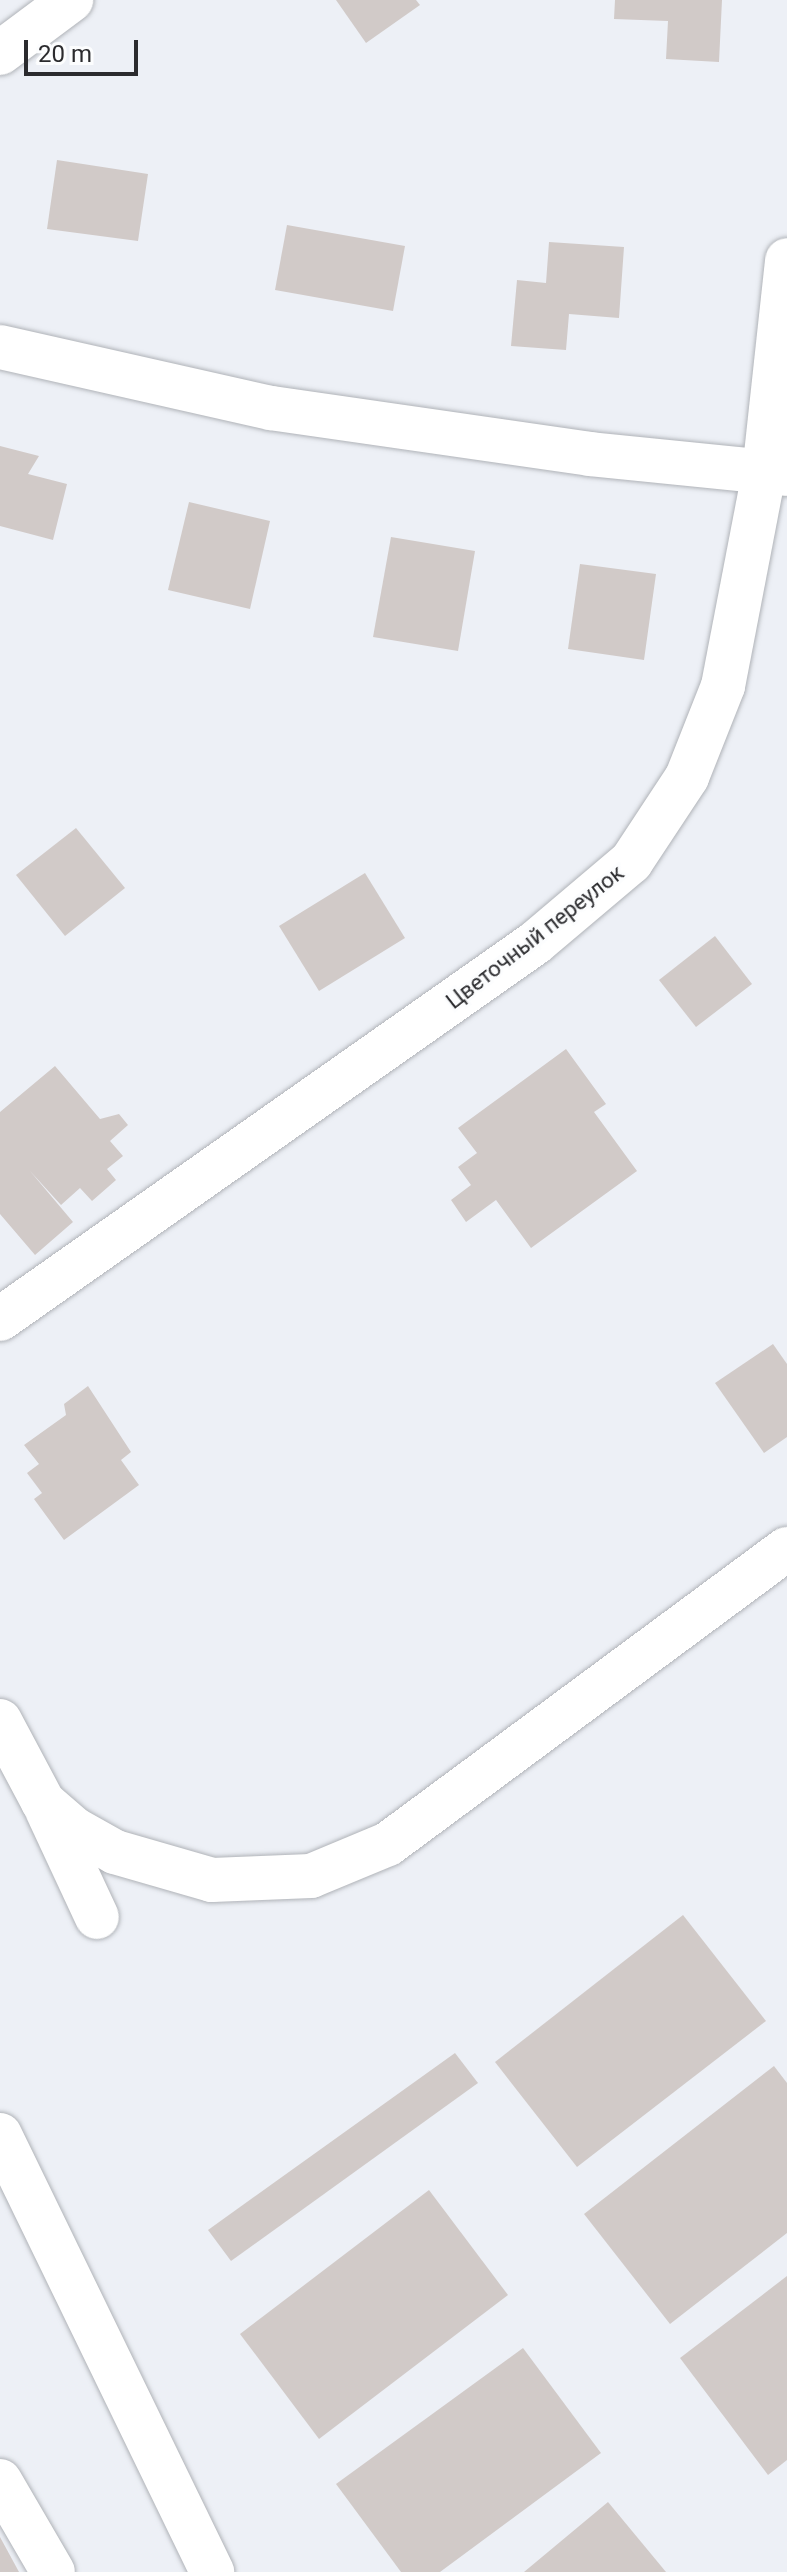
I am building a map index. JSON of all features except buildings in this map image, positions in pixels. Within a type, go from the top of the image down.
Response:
[{"type":"street","points":[[0,53],[71,0]]},
{"type":"street","name":"Цветочный переулок","points":[[0,1319],[535,943],[631,862],[687,777],[723,686],[775,474],[787,260]]},
{"type":"street","points":[[0,347],[271,408],[775,474]]},
{"type":"street","points":[[43,1802],[74,1829],[115,1852],[212,1880],[275,1881],[346,1865],[388,1844],[787,1549]]},
{"type":"street","points":[[0,1721],[43,1802],[97,1917]]},
{"type":"street","points":[[0,2135],[212,2572]]},
{"type":"street","points":[[0,2481],[53,2572]]}]
